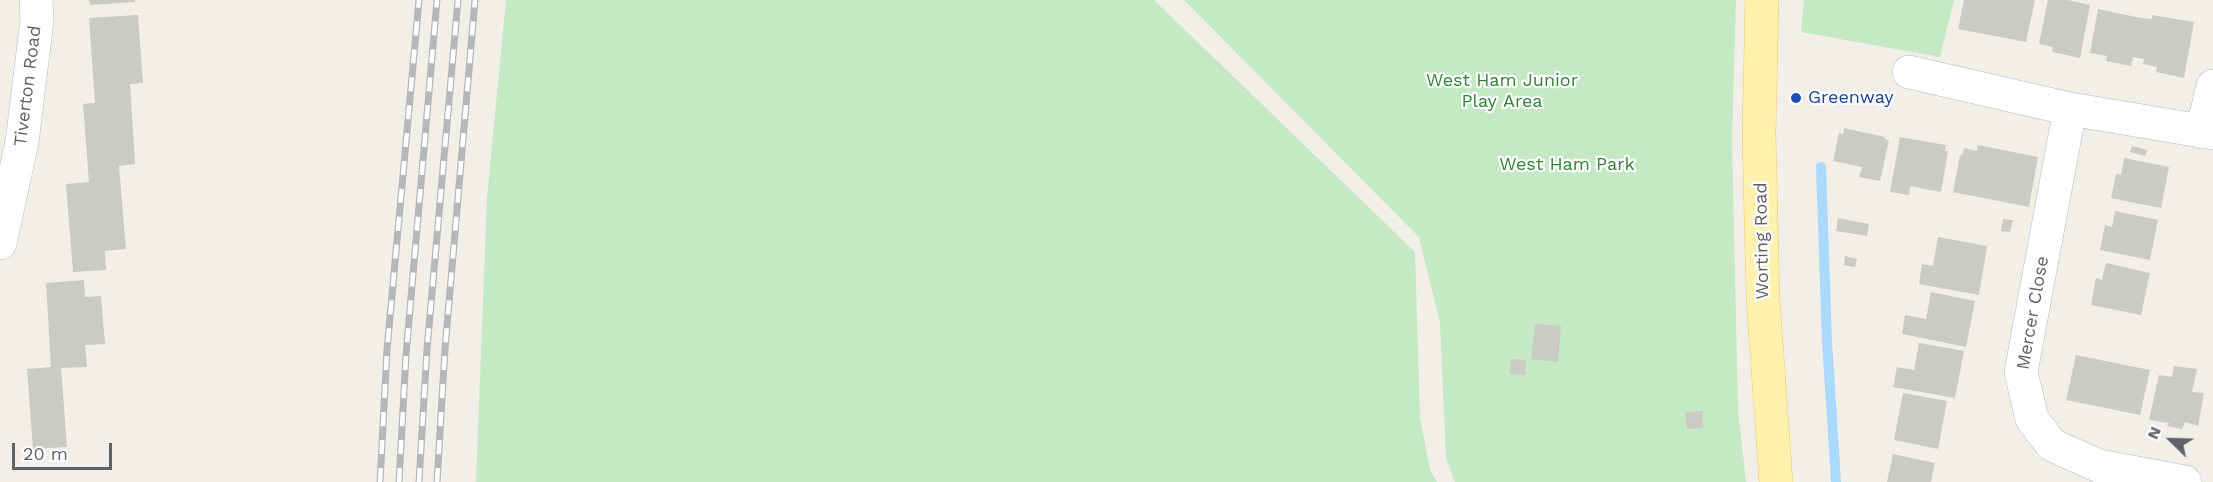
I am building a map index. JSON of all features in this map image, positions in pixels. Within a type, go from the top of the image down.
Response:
[{"type":"main road","name":"Worting Road","points":[[1762,0],[1759,134],[1763,299],[1776,482]]},
{"type":"street","name":"Tiverton Road","points":[[0,243],[11,141],[37,20],[36,0]]},
{"type":"street","points":[[1909,72],[2070,109],[2208,132],[2213,86]]},
{"type":"street","name":"Mercer Close","points":[[2070,109],[2020,372],[2032,419],[2052,445],[2097,474],[2185,482]]},
{"type":"green space","points":[[506,0],[1154,0],[1415,252],[1420,418],[1430,470],[1437,482],[476,482],[487,198]]},
{"type":"green space","name":"West Ham Park","points":[[1184,0],[1736,0],[1732,140],[1738,411],[1746,482],[1455,482],[1446,458],[1440,323],[1419,237]]},
{"type":"green space","points":[[1804,0],[1954,0],[1940,57],[1801,32]]},
{"type":"building","points":[[89,0],[135,0],[135,2],[90,5]]},
{"type":"building","points":[[1964,0],[2035,0],[2026,42],[1958,29]]},
{"type":"building","points":[[2048,0],[2068,0],[2090,5],[2080,58],[2052,52],[2053,47],[2039,44]]},
{"type":"building","points":[[2098,9],[2141,18],[2152,19],[2152,15],[2194,22],[2184,78],[2156,72],[2157,67],[2143,64],[2144,59],[2133,57],[2131,66],[2106,61],[2107,56],[2090,53]]},
{"type":"building","points":[[138,15],[143,83],[130,84],[135,164],[119,166],[126,249],[105,251],[106,270],[73,272],[66,184],[89,182],[83,104],[95,103],[89,18]]},
{"type":"building","points":[[1844,128],[1885,137],[1889,140],[1880,181],[1859,177],[1862,167],[1833,161],[1839,133],[1843,134]]},
{"type":"building","points":[[1900,137],[1946,145],[1945,151],[1948,151],[1941,192],[1910,186],[1909,195],[1890,192]]},
{"type":"building","points":[[1978,145],[2038,157],[2029,207],[1953,192],[1960,155],[1962,156],[1964,148],[1977,151]]},
{"type":"building","points":[[2132,146],[2147,150],[2145,156],[2130,152]]},
{"type":"building","points":[[2124,158],[2169,167],[2161,208],[2111,198],[2116,174],[2121,175]]},
{"type":"building","points":[[2115,211],[2158,220],[2150,260],[2100,250],[2105,225],[2112,227]]},
{"type":"building","points":[[1838,218],[1869,224],[1867,236],[1836,231]]},
{"type":"building","points":[[2003,219],[2013,220],[2010,232],[2001,231]]},
{"type":"building","points":[[1938,237],[1987,246],[1979,295],[1919,284],[1922,264],[1933,266]]},
{"type":"building","points":[[1845,256],[1857,259],[1855,267],[1844,265]]},
{"type":"building","points":[[2106,263],[2150,273],[2141,315],[2091,305],[2096,278],[2102,280]]},
{"type":"building","points":[[84,280],[85,297],[101,296],[105,344],[85,345],[87,367],[61,368],[67,447],[33,449],[27,369],[51,367],[46,283]]},
{"type":"building","points":[[1931,292],[1975,301],[1966,347],[1902,334],[1905,315],[1926,319]]},
{"type":"building","points":[[1535,324],[1561,326],[1558,362],[1531,359]]},
{"type":"building","points":[[1919,343],[1964,351],[1955,398],[1893,387],[1897,367],[1914,370]]},
{"type":"building","points":[[2076,355],[2150,370],[2140,415],[2066,400]]},
{"type":"building","points":[[1511,359],[1526,360],[1525,375],[1510,374]]},
{"type":"building","points":[[2174,366],[2197,369],[2192,392],[2204,393],[2198,426],[2185,422],[2182,429],[2167,426],[2169,423],[2149,420],[2159,375],[2172,377]]},
{"type":"building","points":[[1903,393],[1947,401],[1938,449],[1894,440]]},
{"type":"building","points":[[1702,411],[1703,428],[1687,429],[1685,412]]},
{"type":"building","points":[[1893,454],[1935,463],[1931,482],[1887,482]]},
{"type":"waterway","points":[[1821,167],[1827,341],[1836,482]]},
{"type":"railway","points":[[380,482],[387,350],[419,0]]},
{"type":"railway","points":[[399,482],[406,355],[437,0]]},
{"type":"railway","points":[[419,482],[427,349],[458,0]]},
{"type":"railway","points":[[437,482],[445,349],[475,0]]},
{"type":"place","name":"Greenway","points":[[1796,98]]},
{"type":"park label","name":"West Ham Junior Play Area","points":[[1502,91]]}]
